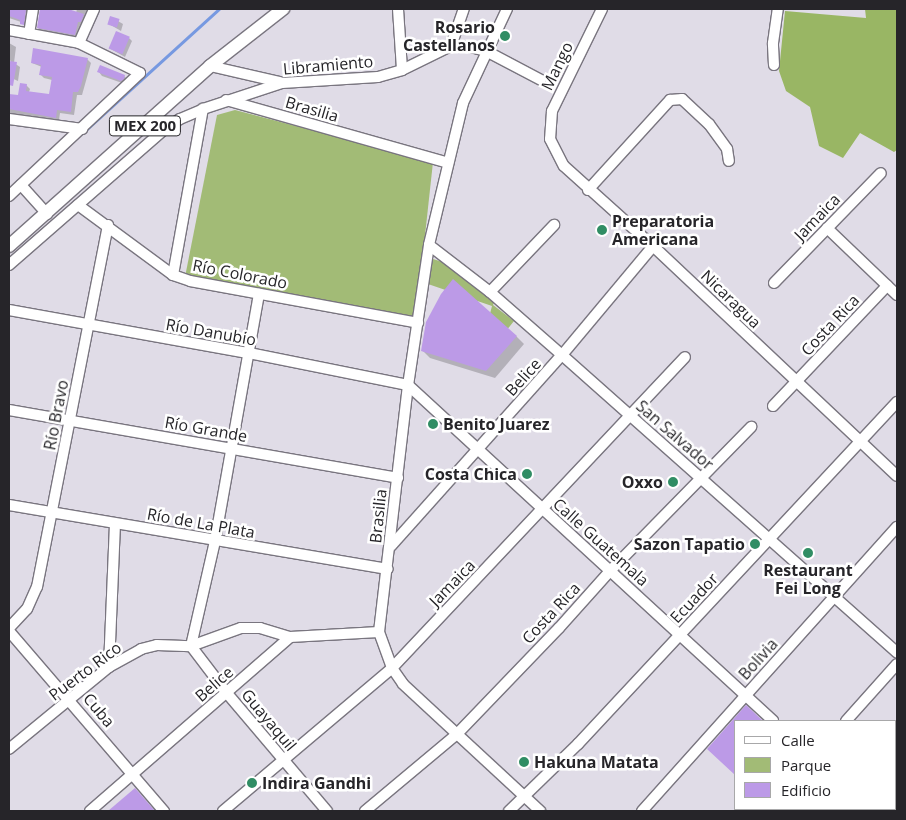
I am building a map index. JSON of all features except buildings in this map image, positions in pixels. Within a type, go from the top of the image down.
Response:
[{"type":"main road","name":"MEX 200","points":[[9,246],[47,214],[210,66],[283,9]]},
{"type":"street","points":[[29,34],[33,9]]},
{"type":"street","points":[[79,43],[94,9]]},
{"type":"street","points":[[398,9],[402,70]]},
{"type":"street","points":[[464,9],[451,46],[466,46],[486,51],[541,80]]},
{"type":"street","name":"Brasilia","points":[[508,9],[486,51],[463,103],[429,245],[408,385],[391,546],[379,632],[392,668],[408,690],[540,811]]},
{"type":"street","name":"Mango","points":[[550,139],[552,111],[602,9]]},
{"type":"street","points":[[774,65],[773,43],[778,9]]},
{"type":"street","points":[[9,30],[79,43],[140,72],[24,189],[9,196]]},
{"type":"street","name":"Libramiento","points":[[203,110],[225,100],[282,83],[378,77],[402,70],[451,46]]},
{"type":"street","points":[[210,66],[282,83]]},
{"type":"street","points":[[588,190],[670,100],[682,99],[709,124],[727,149],[728,161]]},
{"type":"street","name":"Brasilia","points":[[225,100],[448,163]]},
{"type":"street","points":[[9,265],[164,130],[180,119],[203,110]]},
{"type":"street","points":[[173,275],[203,110]]},
{"type":"street","points":[[9,119],[82,129]]},
{"type":"street","name":"Nicaragua","points":[[550,139],[564,166],[588,190],[653,246],[897,476]]},
{"type":"street","name":"Jamaica","points":[[774,283],[881,173]]},
{"type":"street","points":[[24,189],[47,214]]},
{"type":"street","name":"Río Colorado","points":[[78,205],[108,225],[173,275],[190,281],[418,322]]},
{"type":"street","name":"Río Bravo","points":[[9,629],[28,609],[37,587],[108,225]]},
{"type":"street","points":[[490,292],[554,225]]},
{"type":"street","points":[[827,228],[897,295]]},
{"type":"street","name":"San Salvador","points":[[429,245],[490,292],[897,652]]},
{"type":"street","name":"Belice","points":[[391,546],[562,355],[653,246]]},
{"type":"street","name":"Costa Rica","points":[[773,406],[797,383],[887,286]]},
{"type":"street","points":[[191,646],[232,449],[259,294]]},
{"type":"street","name":"Río Danubio","points":[[9,310],[249,353],[408,385]]},
{"type":"street","name":"Jamaica","points":[[222,811],[392,668],[685,357]]},
{"type":"street","name":"Calle Guatemala","points":[[408,385],[773,720]]},
{"type":"street","name":"Ecuador","points":[[509,811],[525,798],[897,402]]},
{"type":"street","name":"Río Grande","points":[[9,410],[70,419],[398,478]]},
{"type":"street","name":"Costa Rica","points":[[364,811],[456,734],[559,628],[610,571],[751,427]]},
{"type":"street","name":"Río de La Plata","points":[[9,505],[388,569]]},
{"type":"street","points":[[109,667],[115,524]]},
{"type":"street","name":"Bolivia","points":[[642,811],[897,527]]},
{"type":"street","points":[[191,646],[241,628],[260,628],[290,637],[379,632]]},
{"type":"street","name":"Cuba","points":[[9,629],[164,811]]},
{"type":"street","name":"Belice","points":[[90,811],[290,637]]},
{"type":"street","name":"Puerto Rico","points":[[9,749],[109,667],[141,649],[157,645],[191,646]]},
{"type":"street","name":"Guayaquil","points":[[191,646],[226,692],[326,811]]},
{"type":"street","points":[[847,720],[897,664]]},
{"type":"green space","points":[[865,9],[897,9],[897,150],[894,152],[860,133],[843,158],[819,146],[810,107],[786,91],[779,71],[785,11],[866,18]]},
{"type":"green space","points":[[235,110],[433,162],[416,318],[185,277],[217,115]]},
{"type":"green space","points":[[433,259],[449,264],[495,300],[493,305],[514,321],[501,337],[486,329],[492,306],[428,284]]},
{"type":"waterway","points":[[87,129],[219,9]]},
{"type":"place","name":"Rosario Castellanos","points":[[505,36]]},
{"type":"place","name":"Preparatoria Americana","points":[[602,230]]},
{"type":"place","name":"Benito Juarez","points":[[433,424]]},
{"type":"place","name":"Costa Chica","points":[[527,474]]},
{"type":"place","name":"Oxxo","points":[[673,482]]},
{"type":"place","name":"Sazon Tapatio","points":[[755,544]]},
{"type":"place","name":"Restaurant Fei Long","points":[[808,553]]},
{"type":"place","name":"Hakuna Matata","points":[[524,762]]},
{"type":"place","name":"Indira Gandhi","points":[[252,783]]}]
